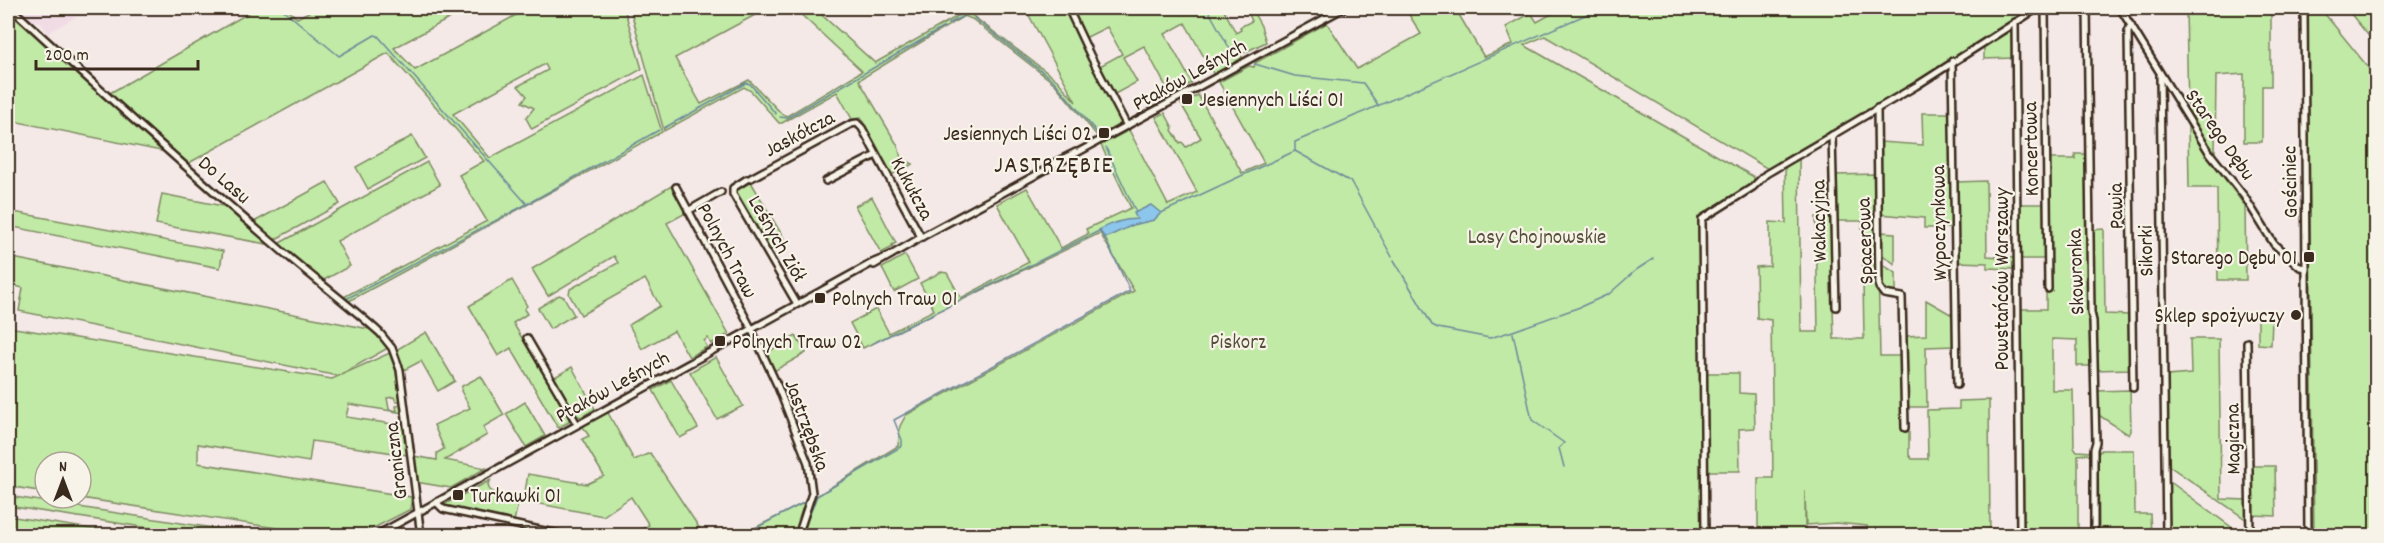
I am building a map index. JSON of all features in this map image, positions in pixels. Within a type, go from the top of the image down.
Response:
[{"type":"street","name":"Do Lasu","points":[[11,8],[167,150],[380,333],[398,361],[402,382]]},
{"type":"street","points":[[1068,8],[1090,57],[1127,126]]},
{"type":"street","name":"Ptaków Leśnych","points":[[375,536],[752,328],[867,266],[884,261],[921,237],[1344,8]]},
{"type":"street","points":[[1705,536],[1702,219],[1753,187],[1766,174],[2038,8]]},
{"type":"street","name":"Koncertowa","points":[[2045,8],[2048,289]]},
{"type":"street","name":"Skowronka","points":[[2087,8],[2091,313],[2096,442],[2094,449],[2094,536]]},
{"type":"street","name":"Starego Dębu","points":[[2120,8],[2209,152],[2244,196],[2274,244],[2300,267],[2306,268]]},
{"type":"street","name":"Gościniec","points":[[2304,8],[2308,536]]},
{"type":"street","name":"Powstańców Warszawy","points":[[2015,22],[2020,536]]},
{"type":"street","name":"Pawia","points":[[2131,25],[2128,32],[2133,388]]},
{"type":"street","name":"Wypoczynkowa","points":[[1952,62],[1957,385]]},
{"type":"street","name":"Sikorki","points":[[2160,75],[2166,536]]},
{"type":"street","name":"Spacerowa","points":[[1877,108],[1880,290],[1884,294],[1902,297],[1905,428]]},
{"type":"street","name":"Jaskółcza","points":[[733,188],[851,124],[857,123],[862,128]]},
{"type":"street","name":"Kukułcza","points":[[862,128],[921,237]]},
{"type":"street","name":"Wakacyjna","points":[[1832,135],[1836,308]]},
{"type":"street","name":"Kukułcza","points":[[826,181],[876,155]]},
{"type":"street","name":"Polnych Traw","points":[[676,187],[752,328]]},
{"type":"street","name":"Leśnych Ziół","points":[[733,188],[733,194],[797,304]]},
{"type":"street","points":[[688,211],[721,192]]},
{"type":"street","name":"Jastrzębska","points":[[752,328],[808,463],[812,493],[798,536]]},
{"type":"street","points":[[527,338],[577,424]]},
{"type":"street","name":"Magiczna","points":[[2247,342],[2250,536]]},
{"type":"street","name":"Graniczna","points":[[402,382],[421,536]]},
{"type":"street","points":[[436,502],[443,509],[568,536]]},
{"type":"shaded area","points":[[16,8],[91,8],[48,33],[40,22],[29,20]]},
{"type":"green space","points":[[8,8],[166,152],[8,120]]},
{"type":"green space","points":[[257,8],[286,8],[297,18],[316,8],[469,8],[394,48],[415,70],[529,8],[624,8],[642,69],[532,129],[526,118],[534,108],[522,102],[527,96],[518,86],[548,70],[545,64],[453,114],[490,158],[644,75],[662,132],[347,302],[342,298],[487,221],[459,175],[484,161],[388,53],[187,164],[110,93]]},
{"type":"green space","points":[[630,8],[768,8],[675,58],[701,104],[749,80],[782,114],[787,116],[862,71],[794,8],[814,8],[875,63],[961,14],[969,13],[1057,80],[1076,102],[1025,8],[1064,8],[1123,122],[1098,137],[1055,84],[972,19],[964,16],[859,80],[898,146],[901,158],[913,164],[891,175],[861,118],[852,119],[837,92],[779,123],[751,91],[744,87],[664,131]]},
{"type":"green space","points":[[1070,8],[1223,8],[1236,33],[1241,30],[1240,27],[1252,21],[1246,8],[1251,8],[1261,26],[1266,42],[1241,54],[1242,57],[1236,64],[1214,75],[1185,23],[1165,34],[1192,83],[1170,94],[1144,46],[1123,57],[1137,82],[1113,95],[1098,67],[1122,54],[1107,27],[1085,38]]},
{"type":"green space","name":"Lasy Chojnowskie","points":[[1405,8],[1455,8],[1484,57],[1513,44],[1506,27],[1531,13],[1537,22],[1562,8],[1569,10],[1570,8],[2034,8],[1876,106],[1768,169],[1545,36],[1524,45],[1754,177],[1754,185],[1699,218],[1703,535],[739,536],[815,497],[898,446],[900,426],[906,415],[1134,291],[1100,233],[863,348],[850,323],[876,309],[889,333],[934,310],[920,283],[941,272],[947,273],[961,298],[1029,262],[997,204],[1027,188],[1061,248],[1088,234],[1086,229],[1131,208],[1101,145],[1129,130],[1168,205],[1197,192],[1156,117],[1165,113],[1180,143],[1182,142],[1186,147],[1201,138],[1181,104],[1198,95],[1242,173],[1264,163],[1219,82],[1249,66],[1254,67],[1255,63],[1327,23],[1357,69],[1421,34]]},
{"type":"green space","points":[[2186,8],[2271,8],[2271,86],[2262,86],[2262,142],[2244,142],[2244,74],[2216,76],[2215,152],[2188,113]]},
{"type":"green space","points":[[2307,8],[2320,8],[2376,77],[2376,535],[2314,535]]},
{"type":"green space","points":[[2346,8],[2376,8],[2376,45]]},
{"type":"green space","points":[[2014,25],[2014,58],[1984,59],[1984,43]]},
{"type":"green space","points":[[1922,113],[1950,113],[1952,228],[1924,228],[1924,218],[1880,214],[1880,142],[1923,145]]},
{"type":"green space","points":[[2188,125],[2245,206],[2246,280],[2218,280],[2217,188],[2189,188]]},
{"type":"green space","points":[[412,136],[425,158],[368,189],[356,167]]},
{"type":"green space","points":[[2075,154],[2088,154],[2090,366],[2077,366],[2077,340],[2052,339],[2052,390],[2073,390],[2074,447],[2077,451],[2091,452],[2091,457],[2087,454],[2078,455],[2078,535],[2022,535],[2020,309],[2046,309],[2047,159],[2075,159]]},
{"type":"green space","points":[[1799,157],[1801,332],[1818,332],[1816,217],[1830,217],[1834,339],[1864,339],[1862,221],[1837,221],[1836,175],[1876,174],[1880,356],[1901,356],[1903,430],[1909,431],[1909,455],[1912,459],[1928,459],[1927,410],[1959,409],[1959,401],[1989,400],[1990,535],[1867,535],[1867,526],[1836,523],[1806,525],[1805,491],[1805,535],[1758,535],[1758,478],[1773,478],[1771,320],[1757,318],[1756,267],[1770,266],[1770,222],[1786,223],[1785,166]]},
{"type":"green space","points":[[427,162],[440,185],[337,241],[350,266],[322,281],[278,244]]},
{"type":"green space","points":[[1986,181],[1987,256],[2014,258],[2014,269],[1987,268],[1987,263],[1957,262],[1956,182]]},
{"type":"green space","points":[[327,182],[340,204],[274,240],[254,222]]},
{"type":"green space","points":[[751,182],[786,242],[769,251],[736,195],[737,190]]},
{"type":"green space","points":[[673,185],[686,213],[667,223],[729,334],[711,344],[708,338],[704,341],[707,347],[689,357],[674,331],[642,349],[629,325],[660,306],[645,279],[581,315],[569,294],[570,289],[618,263],[614,256],[548,296],[532,269]]},
{"type":"green space","points":[[162,194],[228,207],[272,245],[156,224]]},
{"type":"green space","points":[[872,197],[896,243],[881,253],[855,206]]},
{"type":"green space","points":[[2018,204],[2045,204],[2046,259],[2019,259]]},
{"type":"green space","points":[[8,211],[223,251],[220,268],[8,226]]},
{"type":"green space","points":[[2104,229],[2105,314],[2129,315],[2130,369],[2096,370],[2096,315],[2093,314],[2091,230]]},
{"type":"green space","points":[[1880,232],[1895,233],[1895,264],[1880,253]]},
{"type":"green space","points":[[905,255],[918,279],[894,292],[882,268]]},
{"type":"green space","points":[[8,257],[374,330],[388,348],[338,376],[19,311],[23,288],[8,284]]},
{"type":"green space","points":[[1881,264],[1896,273],[1896,294],[1885,293],[1881,288]]},
{"type":"green space","points":[[512,280],[527,306],[524,309],[527,314],[513,323],[569,417],[569,422],[558,428],[511,348],[498,356],[469,306]]},
{"type":"green space","points":[[559,295],[564,297],[574,315],[550,329],[538,308]]},
{"type":"green space","points":[[1926,300],[1954,316],[1955,346],[1926,347],[1927,407],[1907,407],[1906,336],[1926,335]]},
{"type":"green space","points":[[2258,318],[2272,318],[2271,345],[2258,344]]},
{"type":"green space","points":[[8,327],[332,379],[392,352],[398,366],[402,400],[396,402],[394,397],[387,398],[389,409],[397,411],[396,406],[401,405],[404,413],[349,404],[346,417],[405,426],[408,455],[312,441],[309,462],[198,444],[198,463],[411,497],[411,509],[360,535],[349,532],[346,535],[322,535],[93,500],[93,450],[33,450],[33,490],[8,486]]},
{"type":"green space","points":[[426,332],[455,381],[438,391],[421,361],[404,370],[396,350]]},
{"type":"green space","points":[[796,336],[806,353],[774,371],[766,353]]},
{"type":"green space","points":[[2190,339],[2219,339],[2221,499],[2247,500],[2247,520],[2168,465],[2167,376],[2191,374]]},
{"type":"green space","points":[[716,357],[743,406],[717,419],[690,372]]},
{"type":"green space","points":[[572,367],[595,409],[581,417],[575,415],[553,378]]},
{"type":"green space","points":[[1705,373],[1739,373],[1739,393],[1754,394],[1755,428],[1739,429],[1740,471],[1707,471]]},
{"type":"green space","points":[[481,376],[504,415],[483,427],[487,435],[445,460],[486,468],[451,488],[416,482],[413,456],[437,460],[437,453],[444,449],[434,425],[470,408],[461,391],[462,386]]},
{"type":"green space","points":[[671,380],[698,428],[680,438],[653,390]]},
{"type":"green space","points":[[2130,390],[2131,431],[2129,435],[2097,414],[2097,391]]},
{"type":"green space","points":[[525,402],[545,436],[526,447],[506,414]]},
{"type":"green space","points":[[607,411],[634,460],[650,453],[704,535],[631,535],[649,525],[631,497],[603,516],[519,500],[514,521],[445,508],[445,504],[491,480],[488,484],[489,489],[493,492],[524,498],[528,474],[587,484],[604,476],[582,439],[589,436],[583,427],[584,424]]},
{"type":"green space","points":[[2101,450],[2134,450],[2135,514],[2150,514],[2151,535],[2099,535],[2098,454]]},
{"type":"green space","points":[[2252,466],[2275,466],[2276,516],[2252,515]]},
{"type":"green space","points":[[2169,481],[2242,535],[2169,535]]},
{"type":"green space","points":[[8,496],[33,500],[33,510],[8,506]]},
{"type":"green space","points":[[93,509],[258,535],[194,535],[34,510]]},
{"type":"green space","points":[[8,516],[129,535],[8,535]]},
{"type":"water","points":[[1151,205],[1161,213],[1154,220],[1133,225],[1105,238],[1099,230],[1117,222],[1137,219],[1134,213]]},
{"type":"waterway","points":[[281,8],[339,56],[375,35],[378,36],[526,203]]},
{"type":"waterway","points":[[1207,8],[1235,58]]},
{"type":"waterway","points":[[1161,213],[1295,151],[1295,142],[1601,8]]},
{"type":"waterway","points":[[948,24],[967,14]]},
{"type":"waterway","points":[[974,18],[1054,81],[1099,135]]},
{"type":"waterway","points":[[780,117],[787,118],[944,27]]},
{"type":"waterway","points":[[1255,64],[1295,76],[1363,83],[1378,105]]},
{"type":"waterway","points":[[664,128],[746,83],[750,84],[776,114]]},
{"type":"waterway","points":[[346,299],[527,204],[659,130]]},
{"type":"waterway","points":[[1106,148],[1136,212]]},
{"type":"waterway","points":[[1295,151],[1351,182],[1392,257]]},
{"type":"waterway","points":[[872,344],[1099,231]]},
{"type":"waterway","points":[[808,519],[817,496],[902,446],[894,420],[1130,291],[1105,238]]},
{"type":"waterway","points":[[1394,260],[1432,325],[1490,338],[1580,307],[1609,294],[1636,270],[1653,259]]},
{"type":"waterway","points":[[1513,333],[1532,420],[1564,443],[1559,448],[1564,467]]},
{"type":"waterway","points":[[741,536],[807,501]]},
{"type":"waterway","points":[[802,536],[807,522]]},
{"type":"place","name":"Jesiennych Liści 01","points":[[1187,99]]},
{"type":"place","name":"Jesiennych Liści 02","points":[[1104,133]]},
{"type":"place","name":"Starego Dębu 01","points":[[2309,257]]},
{"type":"place","name":"Polnych Traw 01","points":[[820,298]]},
{"type":"place","name":"Sklep spożywczy","points":[[2296,315]]},
{"type":"place","name":"Polnych Traw 02","points":[[720,341]]},
{"type":"place","name":"Turkawki 01","points":[[458,495]]},
{"type":"district","name":"JASTRZĘBIE","points":[[1054,164]]},
{"type":"park label","name":"Piskorz","points":[[1238,341]]}]
